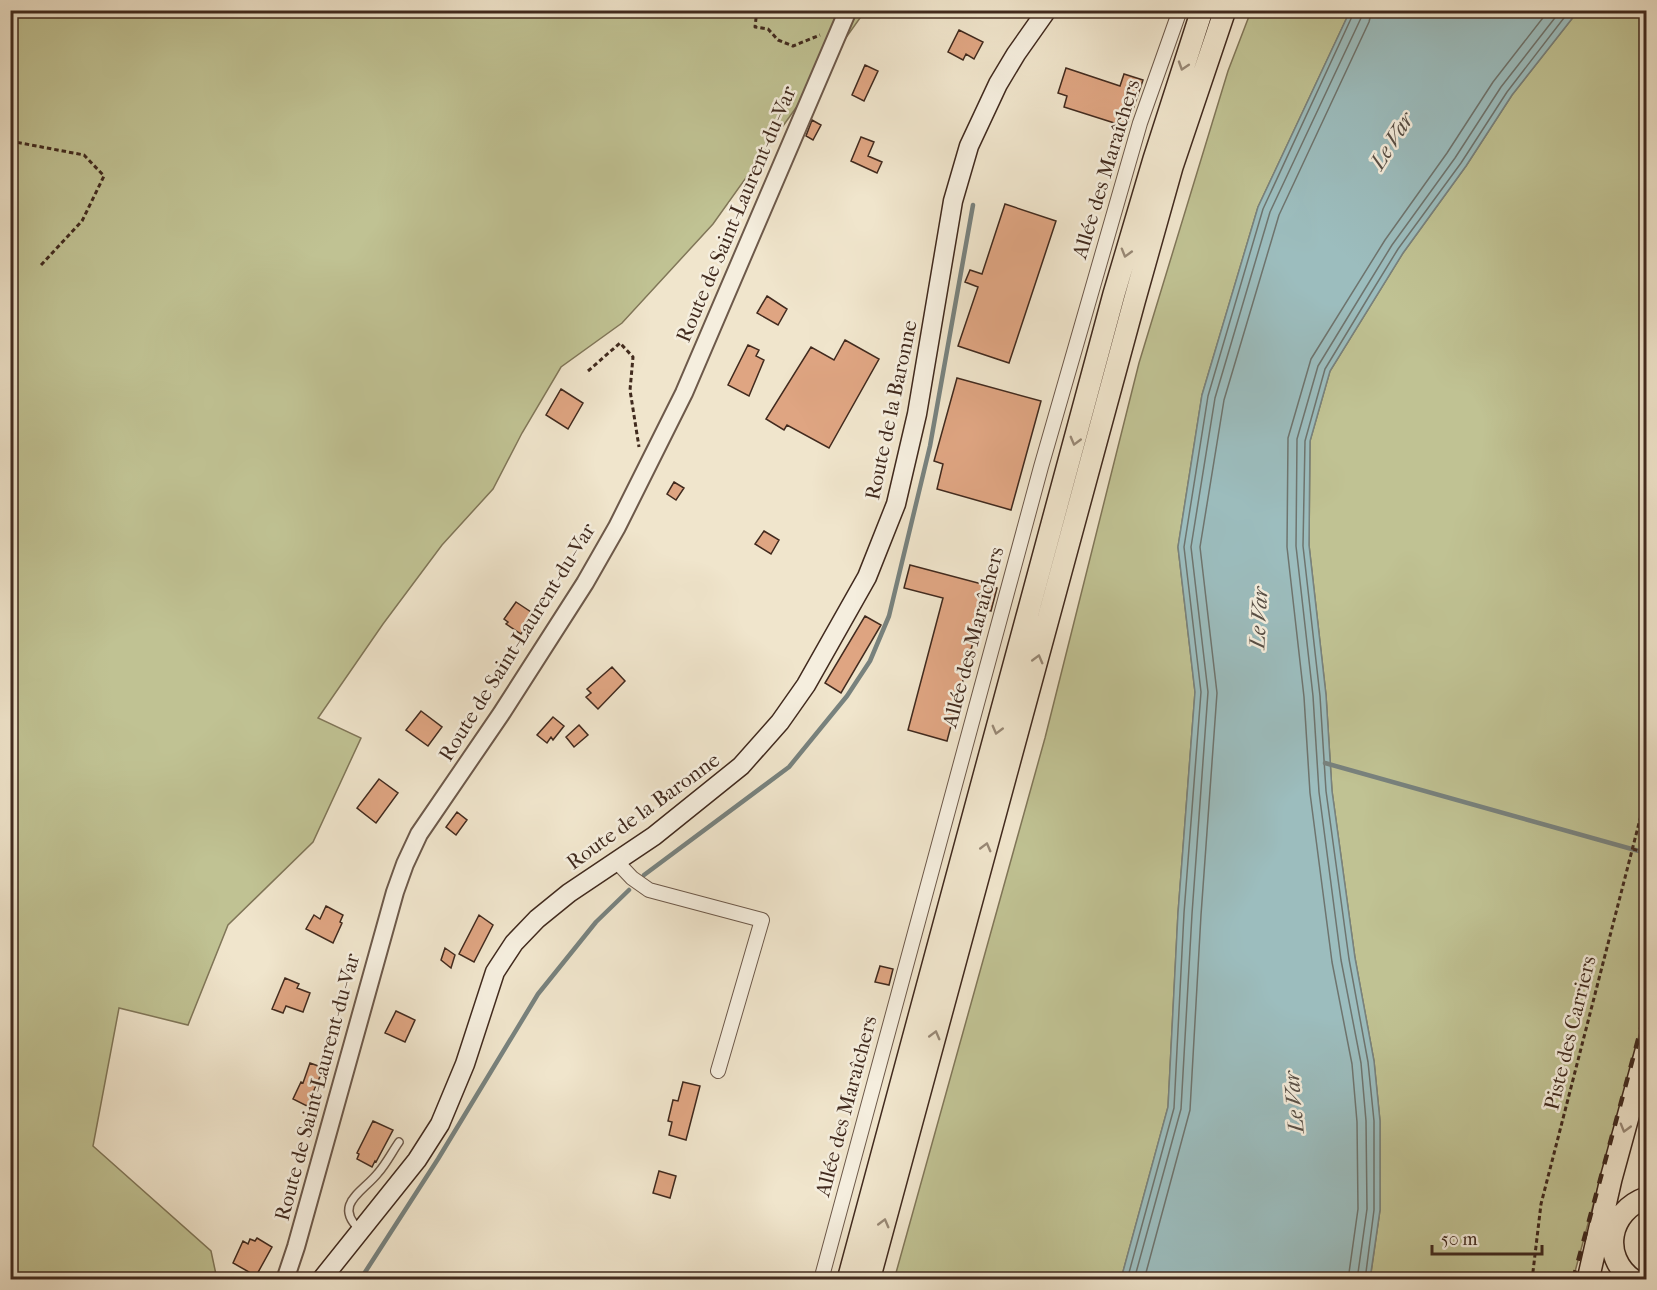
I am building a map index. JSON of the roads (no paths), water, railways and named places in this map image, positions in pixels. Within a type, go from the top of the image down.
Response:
[{"type":"main road","name":"Route de la Baronne","points":[[321,1280],[426,1149],[440,1124],[465,1064],[495,972],[514,943],[553,906],[654,836],[713,791],[761,745],[806,685],[867,577],[896,504],[917,414],[959,176],[976,129],[998,84],[1047,10]]},
{"type":"main road","points":[[848,1280],[1114,294],[1202,10]]},
{"type":"main road","points":[[869,1280],[1140,280],[1172,167],[1225,10]]},
{"type":"main road","points":[[1588,1280],[1602,1214],[1647,1051]]},
{"type":"main road","points":[[1625,1276],[1613,1251],[1612,1238],[1622,1213],[1646,1196]]},
{"type":"street","name":"Route de Saint-Laurent-du-Var","points":[[285,1280],[378,949],[405,864],[419,834],[501,714],[579,593],[617,527],[684,393],[848,10]]},
{"type":"street","name":"Allée des Maraîchers","points":[[821,1280],[1047,445],[1140,123],[1180,10]]},
{"type":"street","points":[[616,861],[632,878],[649,890],[762,920],[718,1071]]},
{"type":"lane","points":[[360,1230],[353,1223],[349,1214],[353,1197],[378,1173],[399,1142]]},
{"type":"water","name":"Le Var","points":[[1350,11],[1578,11],[1512,95],[1466,166],[1403,253],[1330,371],[1310,441],[1309,545],[1326,695],[1332,791],[1355,958],[1374,1061],[1380,1121],[1380,1210],[1370,1279],[1121,1279],[1168,1107],[1178,913],[1195,692],[1178,547],[1202,395],[1258,207]]},
{"type":"waterway","points":[[644,875],[789,767],[847,696],[870,661],[889,616],[930,446],[973,205]]},
{"type":"waterway","points":[[1325,763],[1646,853]]},
{"type":"waterway","points":[[360,1280],[438,1159],[538,994],[596,922],[629,890]]},
{"type":"railway","points":[[1573,1280],[1646,1010]]}]
